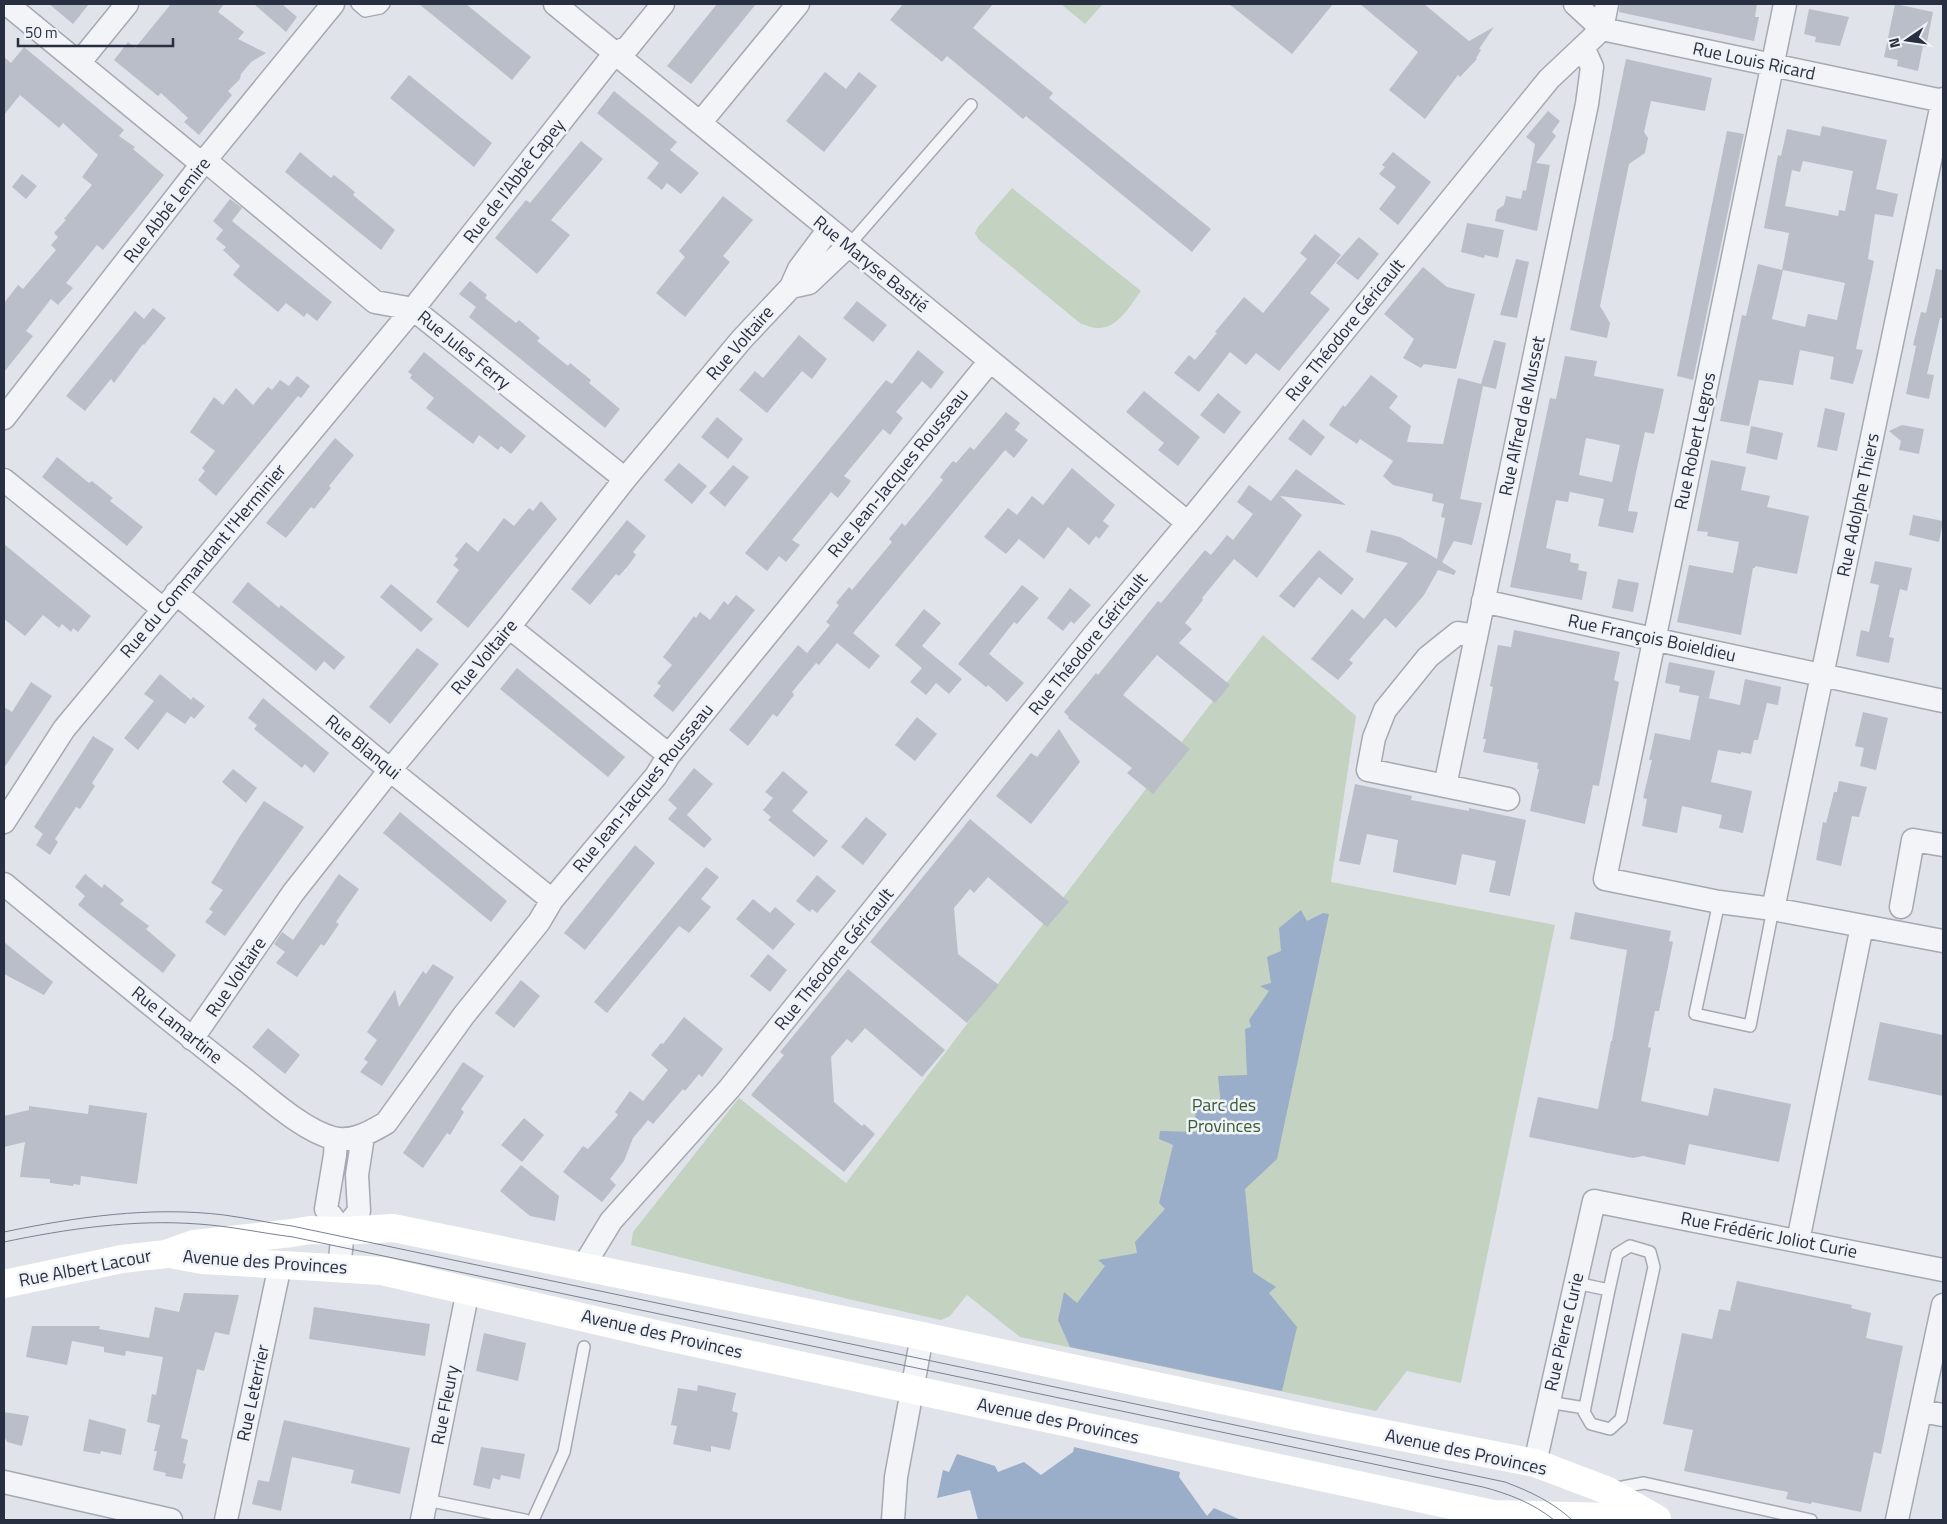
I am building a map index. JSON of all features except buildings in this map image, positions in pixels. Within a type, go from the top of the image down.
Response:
[{"type":"street","name":"Rue Jules Ferry","points":[[7,4],[202,164],[212,166],[375,302],[413,310],[625,479]]},
{"type":"street","points":[[79,63],[127,4]]},
{"type":"street","name":"Rue Abbé Lemire","points":[[4,418],[202,164],[333,4]]},
{"type":"street","name":"Rue Maryse Bastié","points":[[555,4],[1188,523]]},
{"type":"street","name":"Rue de l'Abbé Capey","points":[[413,310],[615,53],[628,47],[663,4]]},
{"type":"street","points":[[700,123],[798,4]]},
{"type":"street","points":[[1575,4],[1602,29],[1608,4]]},
{"type":"street","name":"Rue Robert Legros","points":[[1719,902],[1605,879],[1785,4]]},
{"type":"street","name":"Rue Théodore Géricault","points":[[583,1266],[611,1221],[729,1089],[1094,635],[1188,523],[1549,79],[1602,29]]},
{"type":"street","name":"Rue Louis Ricard","points":[[1602,29],[1943,100]]},
{"type":"street","name":"Rue Alfred de Musset","points":[[1445,786],[1587,104],[1592,67],[1583,47]]},
{"type":"street","name":"Rue Adolphe Thiers","points":[[1773,909],[1943,100]]},
{"type":"street","name":"Rue Voltaire","points":[[192,1039],[293,893],[390,770],[510,627],[625,479],[742,339],[791,287],[799,269],[829,229]]},
{"type":"street","name":"Rue Voltaire","points":[[791,287],[809,283],[849,245]]},
{"type":"street","name":"Rue du Commandant l'Herminier","points":[[4,822],[64,729],[413,310]]},
{"type":"street","name":"Rue Jean-Jacques Rousseau","points":[[362,1136],[386,1123],[464,1015],[539,922],[552,900],[656,776],[669,755],[990,361]]},
{"type":"street","name":"Rue Blanqui","points":[[4,480],[169,601],[390,770],[552,900]]},
{"type":"street","name":"Rue François Boieldieu","points":[[1483,601],[1943,701]]},
{"type":"street","points":[[510,627],[669,755]]},
{"type":"street","points":[[1476,636],[1458,633],[1428,657],[1386,710],[1374,738],[1368,770],[1508,799]]},
{"type":"street","points":[[1901,907],[1914,840],[1943,845]]},
{"type":"street","name":"Rue Lamartine","points":[[4,884],[192,1039],[291,1116],[323,1135],[336,1139],[350,1139],[362,1136]]},
{"type":"street","points":[[1719,902],[1773,909],[1943,941]]},
{"type":"street","points":[[1798,1241],[1862,926]]},
{"type":"street","points":[[339,1268],[343,1230],[359,1211],[357,1175],[362,1136]]},
{"type":"street","points":[[336,1139],[336,1155],[326,1209],[343,1230]]},
{"type":"street","name":"Rue Frédéric Joliot Curie","points":[[1594,1201],[1943,1270]]},
{"type":"street","name":"Rue Pierre Curie","points":[[1535,1463],[1594,1201]]},
{"type":"street","name":"Avenue des Provinces","points":[[166,1254],[194,1244],[310,1230],[393,1228],[922,1336],[1320,1422],[1535,1463],[1606,1490],[1661,1519]]},
{"type":"street","name":"Avenue des Provinces","points":[[166,1254],[202,1260],[382,1271],[668,1337],[1493,1514],[1661,1519]]},
{"type":"street","name":"Rue Albert Lacour","points":[[4,1284],[122,1259],[166,1254]]},
{"type":"street","name":"Rue Leterrier","points":[[226,1520],[280,1266]]},
{"type":"street","name":"Rue Fleury","points":[[424,1510],[468,1290]]},
{"type":"street","points":[[1897,1520],[1943,1305]]},
{"type":"street","points":[[893,1520],[896,1477],[904,1426],[922,1336]]},
{"type":"street","points":[[1921,1410],[1943,1414]]},
{"type":"street","points":[[4,1482],[171,1520]]},
{"type":"lane","points":[[357,4],[365,11],[380,8],[384,4]]},
{"type":"lane","points":[[849,245],[970,105]]},
{"type":"lane","points":[[1719,902],[1696,1014],[1750,1026],[1773,909]]},
{"type":"lane","points":[[1630,1246],[1650,1252],[1654,1267],[1621,1419],[1610,1429],[1591,1424],[1584,1412],[1609,1290],[1617,1254],[1630,1246]]},
{"type":"lane","points":[[1576,1283],[1609,1290]]},
{"type":"lane","points":[[533,1520],[564,1452],[584,1348]]},
{"type":"lane","points":[[1548,1402],[1585,1408]]},
{"type":"lane","points":[[1606,1490],[1644,1484],[1811,1520]]},
{"type":"lane","points":[[424,1510],[525,1520]]},
{"type":"green space","points":[[1061,4],[1103,4],[1085,24]]},
{"type":"green space","points":[[1012,188],[1141,291],[1129,308],[1113,324],[1100,328],[1081,324],[979,240],[975,233],[978,227]]},
{"type":"green space","name":"Parc des Provinces","points":[[1263,635],[1356,716],[1331,882],[1555,925],[1461,1383],[1407,1371],[1376,1411],[1020,1337],[967,1295],[950,1316],[941,1320],[631,1245],[633,1232],[739,1098],[846,1183]]},
{"type":"water","points":[[1301,910],[1307,921],[1323,913],[1329,914],[1277,1159],[1245,1189],[1253,1272],[1276,1287],[1269,1293],[1297,1327],[1282,1391],[1070,1347],[1058,1320],[1064,1292],[1077,1303],[1105,1266],[1098,1260],[1137,1253],[1135,1242],[1165,1209],[1159,1203],[1173,1145],[1159,1139],[1160,1131],[1196,1132],[1195,1107],[1221,1106],[1218,1076],[1247,1075],[1245,1029],[1251,1027],[1249,1020],[1269,991],[1260,986],[1271,983],[1267,957],[1281,951],[1279,928]]},
{"type":"water","points":[[1074,1447],[1180,1472],[1179,1477],[1207,1516],[1214,1508],[1241,1520],[978,1520],[970,1490],[937,1498],[943,1470],[949,1472],[957,1454],[995,1466],[998,1472],[1024,1462],[1041,1475],[1073,1452]]},
{"type":"tram line","points":[[4,1232],[58,1222],[141,1212],[224,1215],[292,1226],[1505,1482],[1540,1498],[1572,1520]]},
{"type":"tram line","points":[[4,1242],[76,1229],[149,1223],[210,1225],[293,1237],[1483,1487],[1520,1500],[1554,1520]]}]
